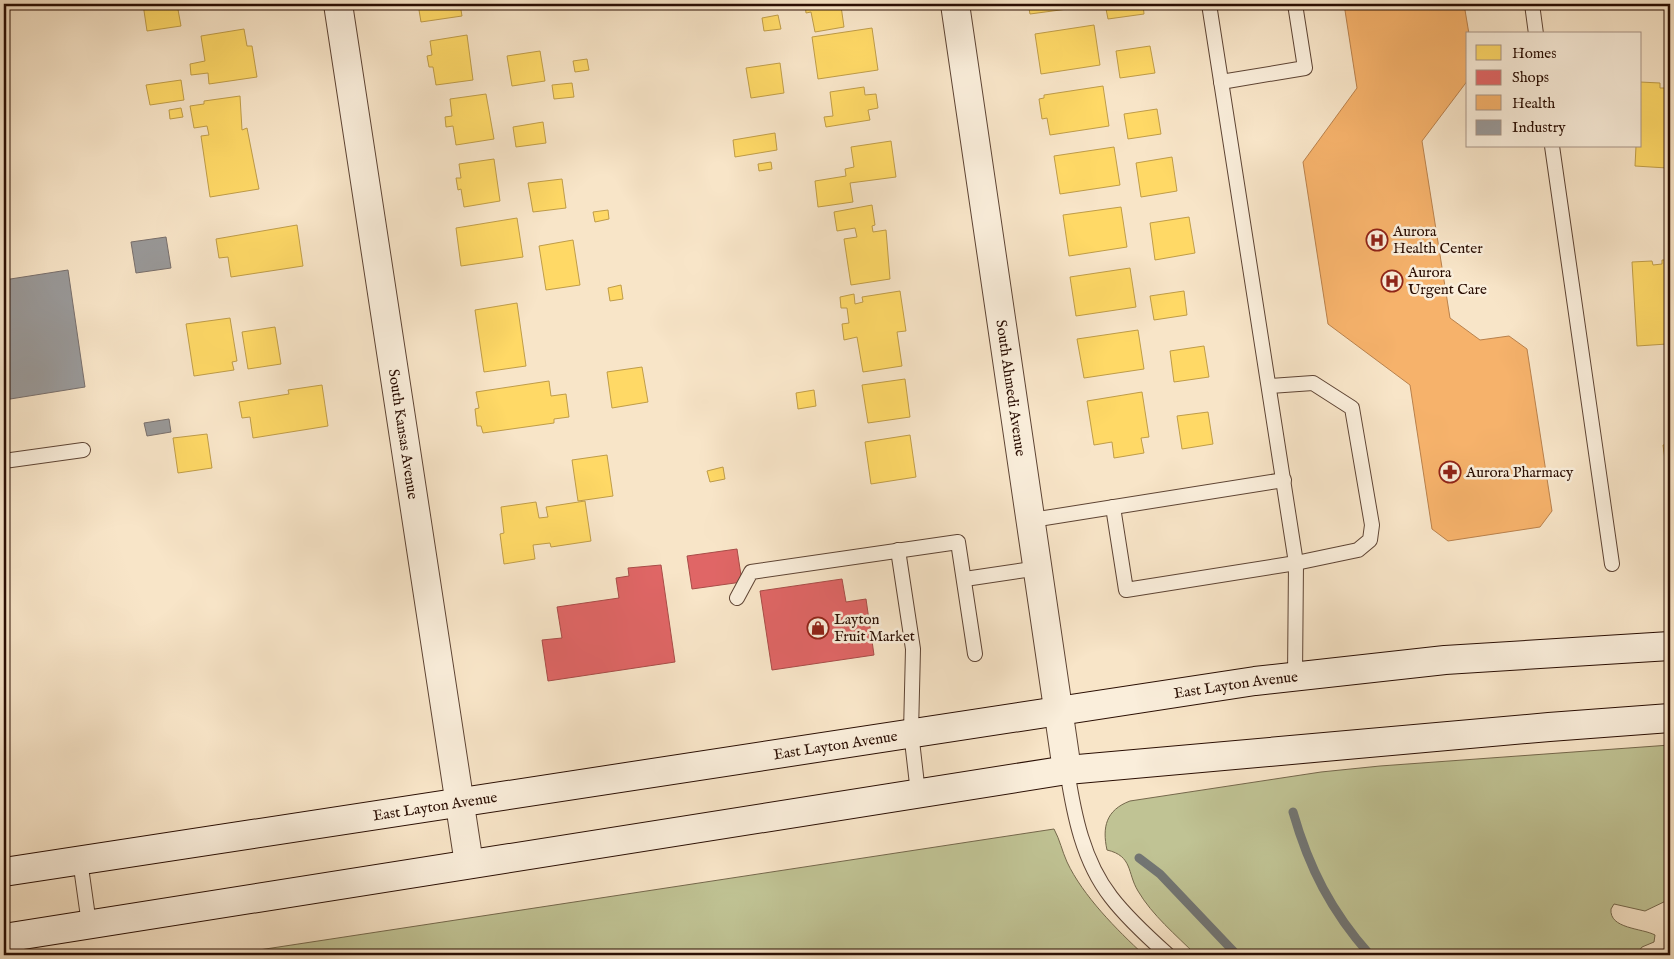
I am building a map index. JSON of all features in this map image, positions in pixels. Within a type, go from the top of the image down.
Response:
[{"type":"main road","name":"South Kansas Avenue","points":[[338,4],[468,864]]},
{"type":"main road","name":"South Ahmedi Avenue","points":[[955,4],[1068,770]]},
{"type":"main road","name":"East Layton Avenue","points":[[4,872],[1059,709],[1295,676],[1446,660],[1670,646]]},
{"type":"main road","points":[[4,938],[1068,770],[1670,718]]},
{"type":"lane","points":[[1209,4],[1270,386],[1296,563],[1295,676]]},
{"type":"lane","points":[[1221,82],[1305,68],[1295,4]]},
{"type":"lane","points":[[1532,4],[1536,32]]},
{"type":"lane","points":[[1552,148],[1612,564]]},
{"type":"lane","points":[[1113,507],[1126,590],[1296,563],[1358,550],[1370,540],[1372,526],[1364,469],[1352,408],[1313,383],[1270,386]]},
{"type":"lane","points":[[4,461],[83,450]]},
{"type":"lane","points":[[1032,520],[1284,480]]},
{"type":"lane","points":[[737,598],[751,572],[958,542],[976,654]]},
{"type":"lane","points":[[898,550],[913,648],[912,732],[918,794]]},
{"type":"lane","points":[[965,579],[1039,568]]},
{"type":"lane","points":[[1068,770],[1074,809],[1092,866],[1111,898],[1168,955]]},
{"type":"lane","points":[[80,860],[90,924]]},
{"type":"green space","points":[[1670,745],[1670,899],[1645,911],[1614,904],[1611,909],[1615,921],[1627,927],[1655,935],[1654,942],[1642,947],[1636,955],[1196,955],[1150,908],[1138,891],[1128,866],[1121,856],[1107,850],[1105,834],[1108,820],[1116,809],[1130,801],[1321,772]]},
{"type":"green space","points":[[1054,829],[1067,862],[1091,900],[1112,924],[1144,955],[739,955],[736,951],[727,952],[725,955],[226,955]]},
{"type":"building: Homes","points":[[143,4],[177,4],[181,26],[147,31]]},
{"type":"building: Homes","points":[[227,4],[260,4],[227,9]]},
{"type":"building: Homes","points":[[418,4],[460,4],[462,16],[421,22]]},
{"type":"building: Homes","points":[[805,4],[857,4],[841,6],[844,27],[815,32],[811,12],[806,13]]},
{"type":"building: Homes","points":[[1028,4],[1090,4],[1090,6],[1030,14]]},
{"type":"building: Homes","points":[[1105,4],[1143,4],[1144,14],[1108,19]]},
{"type":"building: Homes","points":[[778,15],[781,29],[764,31],[762,18]]},
{"type":"building: Homes","points":[[1094,25],[1100,65],[1041,74],[1035,34]]},
{"type":"building: Homes","points":[[872,28],[878,70],[818,79],[812,37]]},
{"type":"building: Homes","points":[[244,29],[247,46],[252,46],[257,77],[209,84],[208,73],[191,75],[190,64],[205,61],[201,36]]},
{"type":"building: Homes","points":[[467,35],[473,80],[436,85],[433,67],[429,67],[427,56],[432,55],[430,41]]},
{"type":"building: Homes","points":[[1150,46],[1155,73],[1120,78],[1116,51]]},
{"type":"building: Homes","points":[[540,51],[545,81],[512,86],[507,56]]},
{"type":"building: Homes","points":[[587,59],[589,70],[575,72],[573,61]]},
{"type":"building: Homes","points":[[780,63],[784,93],[751,98],[746,68]]},
{"type":"building: Homes","points":[[181,80],[184,100],[150,105],[146,85]]},
{"type":"building: Homes","points":[[1642,82],[1660,83],[1660,88],[1669,88],[1670,83],[1670,170],[1666,170],[1667,168],[1635,166],[1636,148],[1642,148]]},
{"type":"building: Homes","points":[[572,83],[574,97],[554,99],[552,85]]},
{"type":"building: Homes","points":[[1103,86],[1109,126],[1050,135],[1047,118],[1042,119],[1039,99],[1044,98],[1044,95]]},
{"type":"building: Homes","points":[[864,87],[865,95],[876,94],[878,108],[868,110],[870,120],[826,127],[824,117],[833,116],[830,92]]},
{"type":"building: Homes","points":[[486,94],[494,139],[456,145],[453,126],[446,127],[445,117],[452,116],[450,99]]},
{"type":"building: Homes","points":[[240,96],[242,130],[247,128],[259,189],[210,197],[201,136],[209,135],[207,126],[194,128],[190,106],[204,104],[204,101]]},
{"type":"building: Homes","points":[[181,108],[183,117],[170,119],[169,110]]},
{"type":"building: Homes","points":[[1157,109],[1161,134],[1128,139],[1124,114]]},
{"type":"building: Homes","points":[[543,122],[546,143],[516,147],[513,127]]},
{"type":"building: Homes","points":[[775,133],[777,150],[735,157],[733,140]]},
{"type":"building: Homes","points":[[891,141],[896,177],[850,183],[853,202],[818,207],[815,181],[846,176],[845,169],[854,167],[851,147]]},
{"type":"building: Homes","points":[[1114,147],[1120,185],[1060,194],[1054,156]]},
{"type":"building: Homes","points":[[1172,157],[1177,191],[1141,197],[1136,163]]},
{"type":"building: Homes","points":[[494,159],[500,201],[464,207],[461,189],[458,190],[456,178],[461,178],[459,164]]},
{"type":"building: Homes","points":[[771,162],[772,169],[759,171],[758,164]]},
{"type":"building: Homes","points":[[562,179],[566,208],[533,212],[528,183]]},
{"type":"building: Homes","points":[[872,205],[875,225],[872,226],[873,232],[886,230],[890,279],[851,285],[844,239],[857,237],[855,228],[837,231],[834,212]]},
{"type":"building: Homes","points":[[1121,207],[1127,247],[1069,256],[1063,215]]},
{"type":"building: Homes","points":[[608,210],[609,219],[595,222],[593,212]]},
{"type":"building: Homes","points":[[1189,217],[1195,253],[1155,260],[1150,223]]},
{"type":"building: Homes","points":[[517,218],[523,257],[461,266],[456,228]]},
{"type":"building: Homes","points":[[297,225],[303,266],[231,277],[228,257],[219,258],[216,239]]},
{"type":"building: Homes","points":[[573,240],[580,285],[546,290],[539,246]]},
{"type":"building: Homes","points":[[1662,260],[1670,260],[1670,348],[1668,348],[1667,344],[1637,346],[1632,262],[1652,261],[1653,265],[1662,264]]},
{"type":"building: Homes","points":[[1130,268],[1136,307],[1076,316],[1070,277]]},
{"type":"building: Homes","points":[[621,285],[623,299],[610,301],[608,288]]},
{"type":"building: Homes","points":[[900,291],[906,331],[897,332],[902,366],[863,372],[857,337],[844,340],[842,324],[849,323],[847,308],[841,308],[840,297],[854,294],[855,304],[863,302],[862,297]]},
{"type":"building: Homes","points":[[1184,291],[1187,315],[1154,320],[1150,296]]},
{"type":"building: Homes","points":[[517,303],[526,366],[484,372],[475,310]]},
{"type":"building: Homes","points":[[230,318],[237,361],[232,362],[234,370],[194,376],[186,324]]},
{"type":"building: Homes","points":[[275,327],[281,364],[248,369],[242,332]]},
{"type":"building: Homes","points":[[1138,330],[1144,369],[1084,378],[1077,339]]},
{"type":"building: Homes","points":[[1204,346],[1209,377],[1174,382],[1170,351]]},
{"type":"building: Homes","points":[[642,367],[648,402],[612,408],[607,372]]},
{"type":"building: Homes","points":[[905,379],[910,417],[868,423],[862,385]]},
{"type":"building: Homes","points":[[549,381],[551,396],[566,394],[569,417],[554,419],[554,423],[483,433],[481,426],[477,426],[475,409],[479,408],[476,392]]},
{"type":"building: Homes","points":[[322,385],[328,426],[253,438],[250,417],[242,418],[239,402],[289,394],[288,390]]},
{"type":"building: Homes","points":[[814,390],[816,406],[798,409],[796,393]]},
{"type":"building: Homes","points":[[1142,392],[1149,437],[1141,438],[1144,453],[1114,458],[1112,442],[1094,445],[1087,401]]},
{"type":"building: Homes","points":[[1208,412],[1213,444],[1182,449],[1177,416]]},
{"type":"building: Homes","points":[[207,434],[212,468],[178,473],[173,438]]},
{"type":"building: Homes","points":[[910,435],[916,477],[871,484],[865,442]]},
{"type":"building: Homes","points":[[1670,444],[1670,497],[1663,445]]},
{"type":"building: Homes","points":[[607,455],[613,496],[578,501],[572,460]]},
{"type":"building: Homes","points":[[723,467],[725,479],[710,482],[707,471]]},
{"type":"building: Homes","points":[[585,501],[591,541],[551,547],[550,543],[533,545],[535,559],[504,564],[500,534],[504,533],[501,507],[536,502],[539,518],[548,517],[546,507]]},
{"type":"building: Shops","points":[[737,549],[742,582],[692,589],[687,556]]},
{"type":"building: Shops","points":[[661,565],[675,662],[548,681],[542,640],[562,638],[557,607],[619,598],[616,578],[629,576],[628,568]]},
{"type":"building: Shops","name":"Layton Fruit Market","points":[[842,579],[846,602],[866,599],[874,655],[772,670],[760,591]]},
{"type":"building: Health","name":"Aurora Health Center","points":[[1344,4],[1464,4],[1469,32],[1466,32],[1466,83],[1422,141],[1450,318],[1480,340],[1509,336],[1527,349],[1552,511],[1540,527],[1448,541],[1432,529],[1410,385],[1328,324],[1303,162],[1357,88]]},
{"type":"building: Industry","points":[[166,237],[171,268],[136,273],[131,242]]},
{"type":"building: Industry","points":[[68,270],[85,387],[4,400],[4,280]]},
{"type":"building: Industry","points":[[169,419],[171,432],[147,436],[144,423]]},
{"type":"waterway","points":[[1293,812],[1306,852],[1323,888],[1344,922],[1370,955]]},
{"type":"waterway","points":[[1139,858],[1160,874],[1237,955]]},
{"type":"place","name":"Aurora Health Center","points":[[1377,240]]},
{"type":"place","name":"Aurora Urgent Care","points":[[1392,281]]},
{"type":"place","name":"Aurora Pharmacy","points":[[1450,472]]},
{"type":"place","name":"Layton Fruit Market","points":[[818,628]]}]
